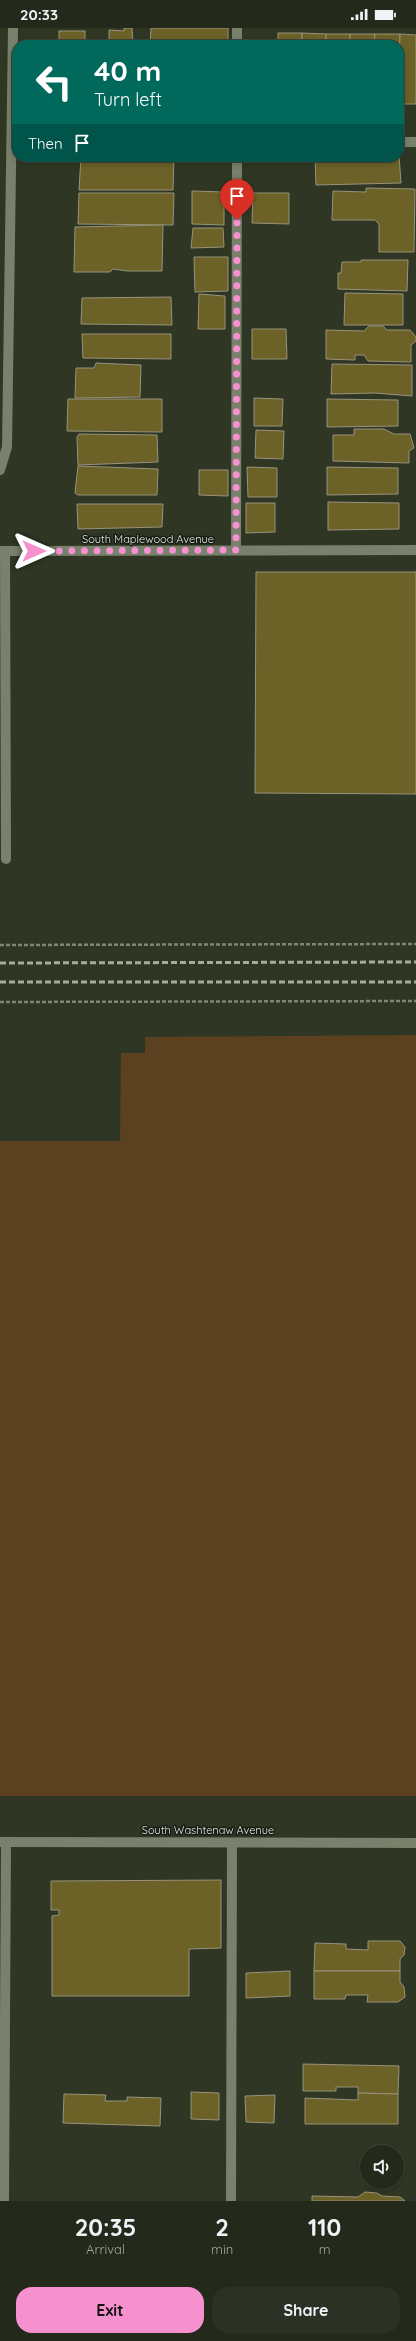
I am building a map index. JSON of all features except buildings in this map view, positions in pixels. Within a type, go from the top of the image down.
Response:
[{"type":"street","points":[[13,28],[13,40]]},
{"type":"street","points":[[237,28],[237,40]]},
{"type":"street","points":[[404,142],[416,142]]},
{"type":"street","points":[[0,470],[7,447],[14,162]]},
{"type":"street","points":[[236,550],[237,162]]},
{"type":"street","name":"South Maplewood Avenue","points":[[3,551],[416,550]]},
{"type":"street","points":[[3,551],[3,814],[6,859]]},
{"type":"street","points":[[3,1842],[4,2201]]},
{"type":"street","name":"South Washtenaw Avenue","points":[[3,1842],[416,1843]]},
{"type":"street","points":[[231,2201],[232,1843]]},
{"type":"path","points":[[0,945],[416,944]]},
{"type":"path","points":[[0,1002],[416,1001]]},
{"type":"shaded area","points":[[416,1035],[416,1796],[0,1796],[0,1141],[120,1141],[121,1053],[145,1053],[145,1037]]},
{"type":"railway","points":[[0,963],[416,962]]},
{"type":"railway","points":[[0,982],[416,982]]},
{"type":"route","points":[[34,551],[236,550],[237,220]]}]
